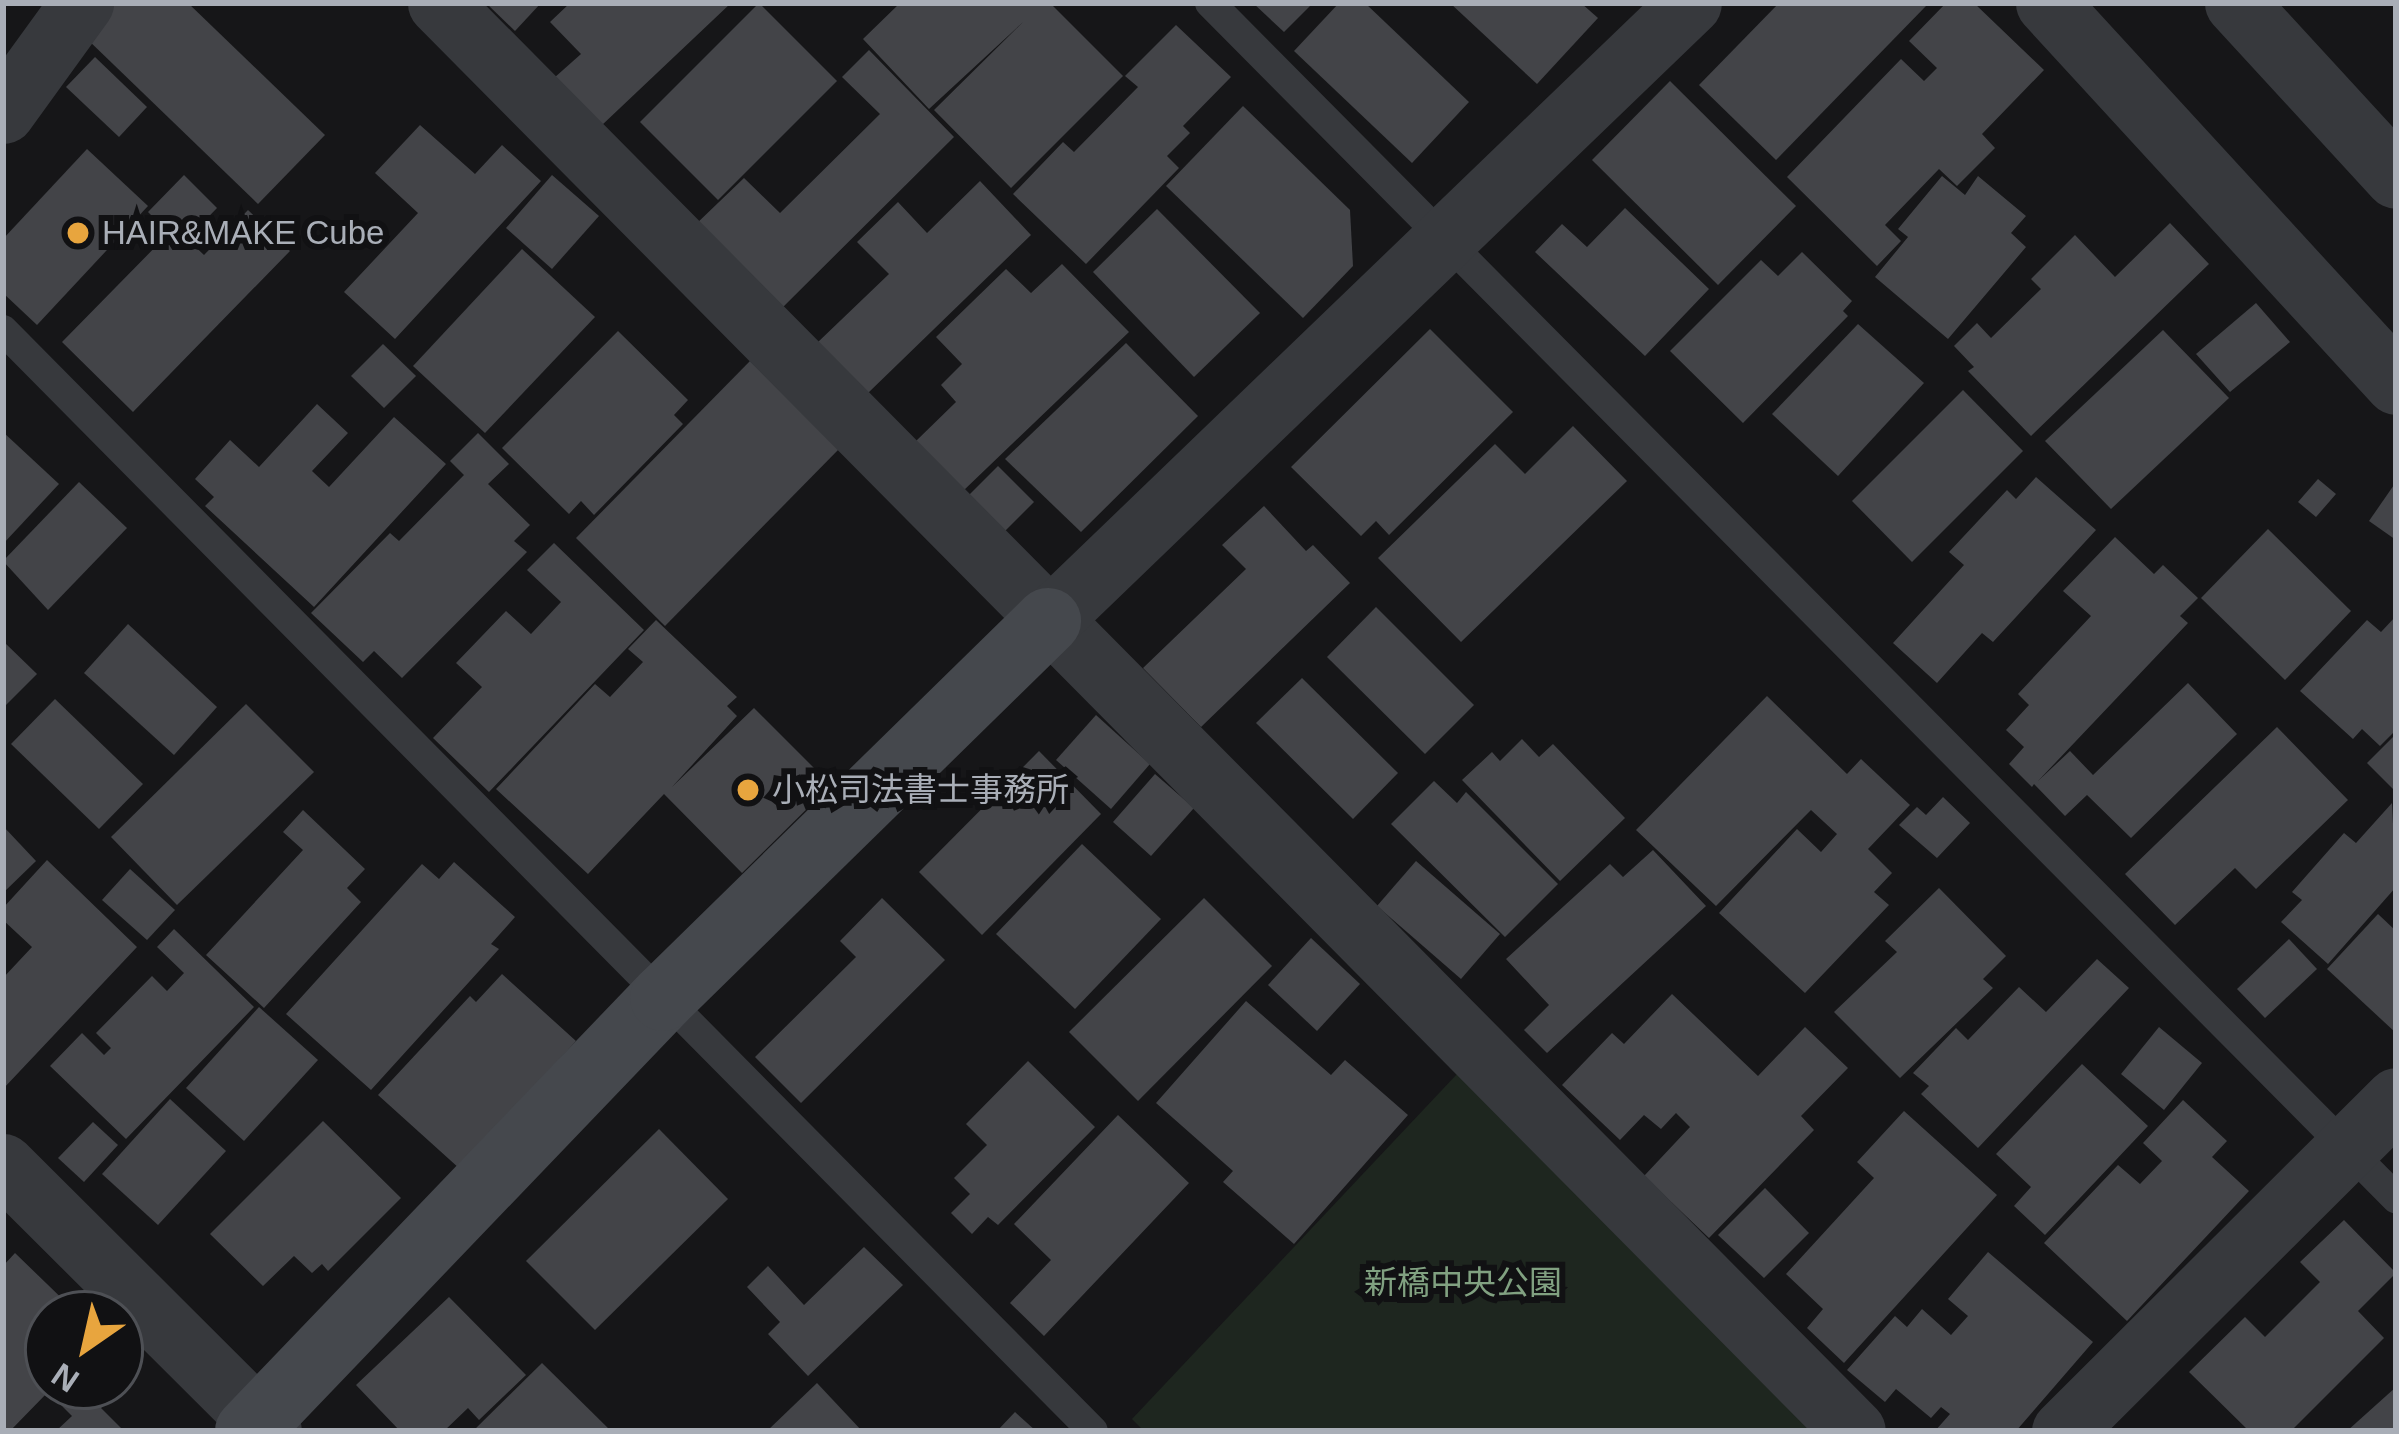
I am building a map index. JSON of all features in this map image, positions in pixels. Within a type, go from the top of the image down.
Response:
[{"type":"street","points":[[3,112],[82,3]]},
{"type":"street","points":[[439,3],[1854,1431]]},
{"type":"street","points":[[3,1165],[259,1427],[662,998],[1443,236],[1690,3]]},
{"type":"street","points":[[2048,3],[2396,382]]},
{"type":"street","points":[[2236,3],[2396,177]]},
{"type":"street","points":[[2063,1431],[2396,1099]]},
{"type":"lane","points":[[1210,3],[2396,1198]]},
{"type":"lane","points":[[3,330],[1094,1431]]},
{"type":"green space","name":"新橋中央公園","points":[[1458,1073],[1824,1431],[1144,1431],[1132,1419]]},
{"type":"building","points":[[116,3],[188,3],[325,135],[258,204],[85,37]]},
{"type":"building","points":[[486,3],[541,3],[515,31]]},
{"type":"building","points":[[570,3],[731,3],[601,126],[554,78],[581,54],[550,22]]},
{"type":"building","points":[[759,3],[837,81],[718,200],[640,122]]},
{"type":"building","points":[[900,3],[1050,3],[1123,76],[1011,188],[934,110],[1023,22],[929,109],[863,39]]},
{"type":"building","points":[[1253,3],[1313,3],[1284,32]]},
{"type":"building","points":[[1339,3],[1365,3],[1469,102],[1412,163],[1294,51]]},
{"type":"building","points":[[1450,3],[1581,3],[1598,18],[1537,84]]},
{"type":"building","points":[[1779,3],[1926,6],[1776,160],[1699,85]]},
{"type":"building","points":[[1946,3],[1974,3],[2044,70],[1982,134],[1995,148],[1957,186],[1939,169],[1885,225],[1901,241],[1877,266],[1787,177],[1901,59],[1924,81],[1937,68],[1909,41]]},
{"type":"building","points":[[1176,25],[1231,77],[1183,126],[1190,133],[1167,156],[1179,168],[1086,264],[1013,194],[1063,142],[1074,152],[1138,87],[1125,76]]},
{"type":"building","points":[[869,50],[954,137],[778,312],[694,226],[744,178],[780,213],[880,114],[842,77]]},
{"type":"building","points":[[95,57],[147,107],[119,137],[66,87]]},
{"type":"building","points":[[1670,81],[1796,206],[1718,285],[1592,160]]},
{"type":"building","points":[[1243,106],[1350,210],[1353,266],[1303,318],[1166,186]]},
{"type":"building","points":[[420,125],[475,174],[502,145],[541,181],[395,339],[344,292],[418,213],[375,173]]},
{"type":"building","points":[[87,149],[148,206],[37,325],[3,293],[3,239]]},
{"type":"building","points":[[184,175],[217,208],[187,239],[204,255],[248,210],[290,251],[133,412],[62,342],[169,233],[148,212]]},
{"type":"building","points":[[552,175],[599,216],[552,269],[506,228]]},
{"type":"building","points":[[1942,176],[1965,195],[1978,176],[2026,216],[2011,233],[2026,247],[1948,339],[1875,277],[1908,237],[1898,229]]},
{"type":"building","points":[[980,181],[1031,235],[867,394],[817,343],[889,274],[857,242],[898,202],[927,233]]},
{"type":"building","points":[[1625,208],[1709,289],[1645,356],[1535,252],[1562,224],[1587,247]]},
{"type":"building","points":[[1157,209],[1260,313],[1194,377],[1093,272]]},
{"type":"building","points":[[2170,223],[2209,264],[2031,436],[1968,371],[1974,367],[1954,346],[1977,323],[1991,338],[2041,289],[2031,279],[2075,235],[2115,277]]},
{"type":"building","points":[[522,249],[595,317],[485,433],[413,366]]},
{"type":"building","points":[[1802,252],[1852,301],[1843,311],[1848,316],[1743,423],[1670,351],[1761,260],[1778,276]]},
{"type":"building","points":[[1062,264],[1129,332],[963,491],[916,441],[956,402],[941,385],[962,364],[936,337],[1006,269],[1031,293]]},
{"type":"building","points":[[2256,303],[2290,342],[2230,392],[2196,354]]},
{"type":"building","points":[[1858,324],[1924,383],[1838,476],[1772,414]]},
{"type":"building","points":[[1430,329],[1513,412],[1389,535],[1376,521],[1361,536],[1291,467]]},
{"type":"building","points":[[2163,330],[2229,398],[2111,509],[2045,441]]},
{"type":"building","points":[[618,331],[688,400],[674,415],[683,424],[594,515],[581,501],[569,514],[502,448]]},
{"type":"building","points":[[1126,343],[1198,416],[1081,532],[1005,459]]},
{"type":"building","points":[[383,344],[416,376],[384,408],[351,376]]},
{"type":"building","points":[[750,361],[839,449],[665,626],[576,538]]},
{"type":"building","points":[[1963,390],[2023,451],[1912,562],[1852,501]]},
{"type":"building","points":[[317,404],[348,433],[312,471],[329,487],[394,417],[446,464],[314,607],[205,506],[214,497],[195,479],[230,440],[259,467]]},
{"type":"building","points":[[1573,426],[1627,481],[1461,642],[1378,558],[1495,444],[1525,474]]},
{"type":"building","points":[[3,432],[59,484],[3,544]]},
{"type":"building","points":[[478,433],[509,464],[488,484],[530,525],[514,541],[527,552],[402,678],[374,651],[363,662],[311,613],[390,533],[399,541],[464,475],[450,461]]},
{"type":"building","points":[[998,466],[1034,502],[1003,533],[966,498]]},
{"type":"building","points":[[2036,477],[2096,530],[1993,642],[1982,633],[1937,683],[1893,643],[1964,565],[1949,552],[2007,490],[2016,499]]},
{"type":"building","points":[[2318,479],[2336,494],[2316,517],[2298,502]]},
{"type":"building","points":[[79,482],[127,528],[48,610],[3,561]]},
{"type":"building","points":[[2396,482],[2396,540],[2369,521]]},
{"type":"building","points":[[1264,506],[1306,551],[1313,545],[1350,583],[1201,727],[1143,668],[1246,569],[1222,545]]},
{"type":"building","points":[[2268,529],[2351,611],[2285,680],[2201,598]]},
{"type":"building","points":[[2115,537],[2154,574],[2163,565],[2198,598],[2180,616],[2188,623],[2038,781],[2070,751],[2093,775],[2188,683],[2237,734],[2131,838],[2087,795],[2065,816],[2009,764],[2024,747],[2006,730],[2029,705],[2018,694],[2091,616],[2063,591]]},
{"type":"building","points":[[554,543],[644,630],[489,792],[433,738],[482,687],[456,663],[506,611],[531,634],[561,602],[527,570]]},
{"type":"building","points":[[1376,607],[1474,705],[1425,754],[1327,657]]},
{"type":"building","points":[[2396,616],[2396,730],[2380,746],[2362,729],[2353,739],[2300,691],[2367,620],[2381,632]]},
{"type":"building","points":[[656,620],[737,697],[727,706],[737,716],[672,787],[754,708],[831,785],[742,873],[664,794],[588,874],[496,789],[595,684],[610,697],[643,662],[628,649]]},
{"type":"building","points":[[128,624],[217,707],[174,755],[84,673]]},
{"type":"building","points":[[3,641],[37,674],[3,708]]},
{"type":"building","points":[[1302,678],[1398,773],[1353,819],[1256,723]]},
{"type":"building","points":[[1767,696],[1847,774],[1861,759],[1910,805],[1868,849],[1892,873],[1874,892],[1889,905],[1805,993],[1719,913],[1797,829],[1821,852],[1837,834],[1811,810],[1716,906],[1636,830]]},
{"type":"building","points":[[55,699],[143,784],[99,829],[11,744]]},
{"type":"building","points":[[246,704],[314,772],[177,905],[111,837]]},
{"type":"building","points":[[1096,715],[1150,764],[1111,809],[1056,760]]},
{"type":"building","points":[[2277,727],[2348,800],[2256,889],[2235,868],[2175,925],[2125,874]]},
{"type":"building","points":[[2396,734],[2396,792],[2367,763]]},
{"type":"building","points":[[1522,739],[1539,757],[1553,744],[1625,818],[1560,881],[1462,780],[1492,752],[1500,761]]},
{"type":"building","points":[[1039,751],[1101,814],[982,935],[919,872]]},
{"type":"building","points":[[1155,774],[1194,808],[1151,856],[1113,822]]},
{"type":"building","points":[[1434,781],[1457,803],[1466,792],[1558,884],[1505,937],[1391,824]]},
{"type":"building","points":[[1943,797],[1970,823],[1937,858],[1899,825],[1917,807],[1926,815]]},
{"type":"building","points":[[2392,803],[2396,887],[2328,964],[2281,922],[2302,900],[2292,892],[2344,833],[2356,843]]},
{"type":"building","points":[[303,810],[365,869],[347,888],[361,902],[264,1008],[206,955],[303,850],[283,832]]},
{"type":"building","points":[[3,826],[36,861],[3,893]]},
{"type":"building","points":[[1082,844],[1161,919],[1075,1009],[996,934]]},
{"type":"building","points":[[1653,850],[1706,906],[1547,1053],[1524,1030],[1549,1005],[1506,959],[1610,864],[1623,877]]},
{"type":"building","points":[[47,860],[137,947],[3,1089],[3,978],[32,947],[3,920],[3,908]]},
{"type":"building","points":[[1416,861],[1500,934],[1461,979],[1377,906]]},
{"type":"building","points":[[454,862],[515,917],[491,944],[499,949],[371,1090],[286,1014],[422,864],[439,879]]},
{"type":"building","points":[[130,869],[175,910],[147,940],[102,900]]},
{"type":"building","points":[[1939,888],[2006,956],[1983,979],[1993,988],[1900,1078],[1834,1012],[1897,952],[1885,941]]},
{"type":"building","points":[[882,898],[945,960],[801,1103],[755,1057],[856,957],[840,941]]},
{"type":"building","points":[[1204,898],[1272,966],[1138,1101],[1069,1032]]},
{"type":"building","points":[[2378,914],[2396,931],[2396,1033],[2327,969]]},
{"type":"building","points":[[174,929],[254,1007],[126,1139],[50,1066],[82,1033],[104,1055],[111,1048],[96,1033],[152,976],[167,991],[184,973],[157,947]]},
{"type":"building","points":[[1311,938],[1360,984],[1317,1031],[1268,985]]},
{"type":"building","points":[[2289,939],[2317,969],[2265,1018],[2237,989]]},
{"type":"building","points":[[2097,959],[2129,988],[1978,1148],[1921,1094],[1929,1086],[1913,1073],[1956,1028],[1968,1040],[2019,987],[2046,1012]]},
{"type":"building","points":[[502,974],[576,1041],[460,1169],[378,1095],[470,996],[476,1002]]},
{"type":"building","points":[[1672,994],[1758,1076],[1805,1027],[1848,1068],[1801,1116],[1814,1130],[1709,1238],[1644,1176],[1690,1127],[1676,1113],[1661,1129],[1644,1115],[1620,1140],[1562,1085],[1612,1033],[1624,1044]]},
{"type":"building","points":[[1246,1001],[1331,1075],[1345,1060],[1408,1115],[1294,1244],[1223,1182],[1233,1171],[1156,1103]]},
{"type":"building","points":[[259,1007],[318,1060],[244,1141],[186,1088]]},
{"type":"building","points":[[2159,1027],[2202,1063],[2164,1110],[2121,1074]]},
{"type":"building","points":[[1028,1061],[1095,1127],[998,1225],[988,1217],[972,1234],[951,1213],[970,1194],[954,1178],[987,1145],[966,1124]]},
{"type":"building","points":[[2082,1064],[2148,1126],[2045,1235],[2014,1206],[2031,1187],[1996,1154]]},
{"type":"building","points":[[170,1099],[226,1151],[158,1225],[102,1174]]},
{"type":"building","points":[[2183,1100],[2227,1141],[2212,1157],[2249,1191],[2127,1321],[2044,1243],[2118,1165],[2140,1184],[2162,1161],[2143,1143]]},
{"type":"building","points":[[1904,1111],[1997,1195],[1844,1363],[1807,1328],[1823,1309],[1786,1274],[1874,1178],[1857,1162]]},
{"type":"building","points":[[1118,1115],[1189,1183],[1044,1336],[1010,1303],[1051,1260],[1014,1224]]},
{"type":"building","points":[[323,1121],[401,1198],[328,1271],[322,1264],[312,1273],[294,1256],[263,1286],[210,1234]]},
{"type":"building","points":[[93,1122],[118,1145],[84,1182],[58,1158]]},
{"type":"building","points":[[659,1129],[728,1199],[595,1330],[526,1261]]},
{"type":"building","points":[[1765,1188],[1809,1233],[1764,1278],[1718,1235]]},
{"type":"building","points":[[2344,1220],[2396,1273],[2358,1311],[2384,1338],[2291,1431],[2249,1431],[2189,1372],[2245,1317],[2265,1337],[2320,1282],[2300,1262]]},
{"type":"building","points":[[864,1247],[903,1285],[808,1376],[768,1334],[780,1322],[747,1287],[768,1266],[804,1305]]},
{"type":"building","points":[[1988,1252],[2093,1342],[2016,1431],[1935,1431],[1950,1414],[1941,1407],[1931,1418],[1896,1389],[1885,1402],[1847,1370],[1895,1316],[1907,1327],[1922,1309],[1951,1335],[1968,1316],[1948,1299]]},
{"type":"building","points":[[15,1253],[53,1290],[24,1290],[24,1410],[30,1410],[10,1431],[3,1431],[3,1266]]},
{"type":"building","points":[[449,1297],[526,1375],[479,1420],[468,1408],[444,1431],[400,1431],[356,1385]]},
{"type":"building","points":[[542,1363],[611,1431],[473,1431]]},
{"type":"building","points":[[817,1383],[862,1431],[767,1431]]},
{"type":"building","points":[[2396,1387],[2396,1431],[2347,1431]]},
{"type":"building","points":[[66,1410],[103,1410],[124,1431],[56,1431],[72,1416]]},
{"type":"building","points":[[1015,1412],[1036,1431],[997,1431]]},
{"type":"place","name":"HAIR&MAKE Cube","points":[[78,233]]},
{"type":"place","name":"小松司法書士事務所","points":[[748,790]]}]
